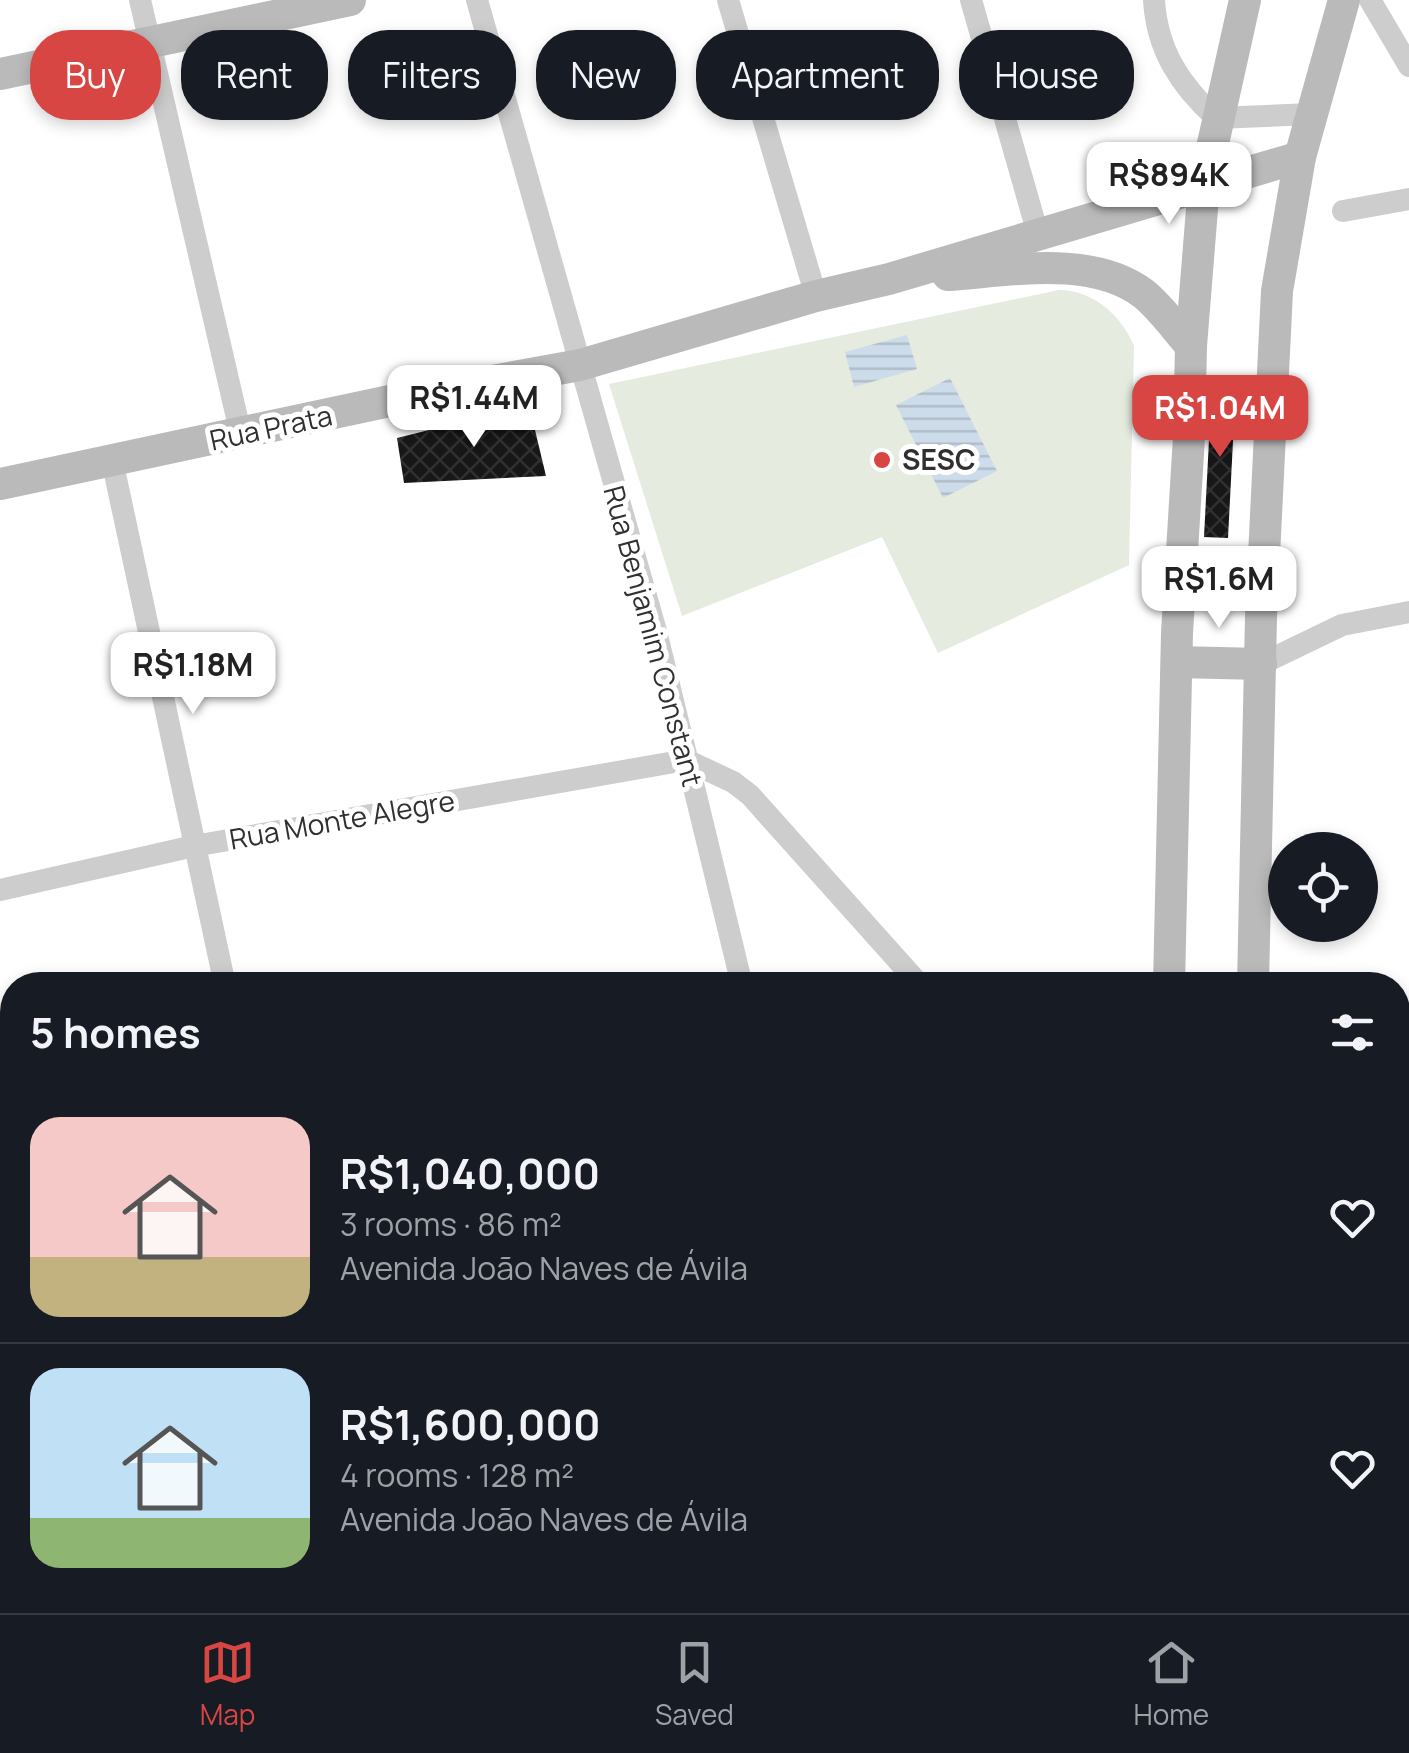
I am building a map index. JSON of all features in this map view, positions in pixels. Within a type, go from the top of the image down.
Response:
[{"type":"main road","points":[[161,42],[350,0]]},
{"type":"main road","points":[[1168,972],[1191,346],[1204,184],[1245,0]]},
{"type":"main road","points":[[1253,972],[1261,664],[1277,291],[1300,157],[1344,0]]},
{"type":"main road","points":[[0,74],[30,68]]},
{"type":"main road","name":"Rua Prata","points":[[0,484],[432,392],[580,365],[1300,157]]},
{"type":"main road","name":"Rua Prata","points":[[888,279],[1049,268],[1106,275],[1144,294],[1191,346]]},
{"type":"main road","points":[[1177,662],[1261,664]]},
{"type":"street","points":[[140,0],[147,30]]},
{"type":"street","name":"Rua Benjamim Constant","points":[[478,0],[656,631],[739,972]]},
{"type":"street","points":[[728,0],[816,296]]},
{"type":"street","points":[[971,0],[1038,234]]},
{"type":"street","points":[[1154,0],[1160,40],[1173,70],[1194,98],[1216,118],[1310,114]]},
{"type":"street","points":[[1370,0],[1409,66]]},
{"type":"street","points":[[161,91],[241,435]]},
{"type":"street","points":[[1342,211],[1409,199]]},
{"type":"street","points":[[112,460],[222,972]]},
{"type":"street","points":[[1261,664],[1342,624],[1409,612]]},
{"type":"street","points":[[686,760],[750,795],[908,972]]},
{"type":"street","name":"Rua Monte Alegre","points":[[0,890],[194,846],[686,760]]},
{"type":"shaded area","name":"SESC","points":[[1059,290],[1083,295],[1105,307],[1134,346],[1129,565],[938,653],[882,537],[682,616],[609,384]]},
{"type":"water","points":[[907,335],[917,369],[854,387],[845,352]]},
{"type":"water","points":[[950,378],[997,471],[943,498],[896,405]]},
{"type":"building","points":[[1212,382],[1236,383],[1228,538],[1204,537]]},
{"type":"building","points":[[529,405],[546,476],[404,483],[397,438]]},
{"type":"place","name":"SESC","points":[[882,460]]}]
